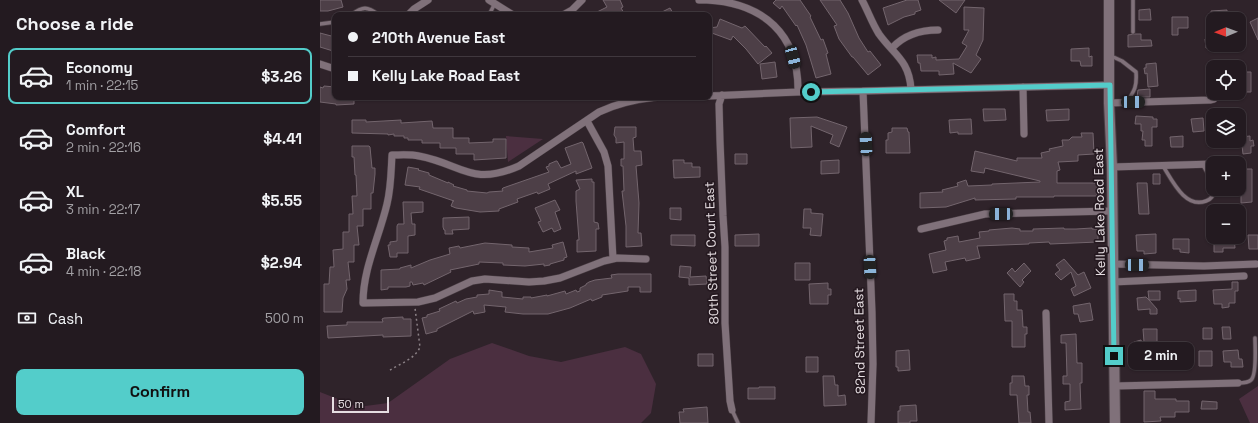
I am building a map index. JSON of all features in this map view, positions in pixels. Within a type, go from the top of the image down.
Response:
[{"type":"street","points":[[411,12],[428,0]]},
{"type":"street","points":[[568,12],[582,0]]},
{"type":"street","points":[[699,0],[722,1],[745,7],[756,12],[774,25],[788,44],[793,56],[797,70],[798,92]]},
{"type":"street","points":[[862,0],[878,32],[904,64],[911,89]]},
{"type":"street","name":"Kelly Lake Road East","points":[[1109,0],[1109,103],[1112,168],[1115,423]]},
{"type":"street","points":[[492,2],[508,12]]},
{"type":"street","points":[[892,48],[912,34],[921,31],[938,30]]},
{"type":"street","points":[[320,64],[332,68]]},
{"type":"street","points":[[712,96],[798,92],[863,92],[911,89],[1110,85]]},
{"type":"street","points":[[1023,87],[1024,134]]},
{"type":"street","name":"82nd Street East","points":[[863,92],[872,312],[873,364],[871,423]]},
{"type":"street","name":"80th Street Court East","points":[[722,95],[720,104],[720,119],[725,247],[725,323],[730,401],[732,410]]},
{"type":"street","points":[[638,100],[612,106],[519,166],[496,174],[470,174],[435,160],[418,156],[392,155],[391,190],[369,261],[365,278],[363,303],[415,302],[435,298],[472,281],[485,279],[529,282],[544,281],[560,278],[604,261],[613,259],[646,258]]},
{"type":"street","points":[[1109,103],[1210,100]]},
{"type":"street","points":[[587,121],[604,152],[608,166],[613,259]]},
{"type":"street","points":[[1112,168],[1206,164]]},
{"type":"street","points":[[921,228],[985,214],[1112,211]]},
{"type":"street","points":[[1113,264],[1204,266],[1256,264]]},
{"type":"street","points":[[1113,282],[1244,276]]},
{"type":"street","points":[[1046,313],[1049,423]]},
{"type":"street","points":[[1115,386],[1238,383]]},
{"type":"lane","points":[[1133,0],[1133,32]]},
{"type":"lane","points":[[490,12],[492,2]]},
{"type":"lane","points":[[355,12],[365,7],[375,12]]},
{"type":"lane","points":[[320,24],[332,22]]},
{"type":"lane","points":[[1109,56],[1122,61],[1136,72],[1137,83],[1134,92],[1127,103]]},
{"type":"lane","points":[[1202,164],[1206,171]]},
{"type":"lane","points":[[1163,166],[1177,188],[1185,196],[1195,201],[1203,202],[1210,199],[1212,196]]},
{"type":"lane","points":[[1238,383],[1248,382],[1253,378],[1255,338]]},
{"type":"lane","points":[[732,410],[738,423]]},
{"type":"path","points":[[390,370],[419,351],[420,347],[415,302]]},
{"type":"shaded area","points":[[506,136],[543,139],[508,162]]},
{"type":"shaded area","points":[[492,343],[529,356],[561,362],[625,347],[641,354],[656,384],[651,413],[641,423],[320,423],[320,392],[358,407],[388,403],[450,359]]},
{"type":"shaded area","points":[[1258,386],[1258,423],[1250,423],[1239,399]]},
{"type":"building","points":[[320,0],[341,0],[343,7],[328,11],[320,11]]},
{"type":"building","points":[[603,0],[620,0],[623,7],[621,8],[623,12],[597,12],[607,7]]},
{"type":"building","points":[[776,0],[800,0],[811,16],[810,17],[821,40],[823,39],[828,53],[826,54],[831,74],[816,78],[806,45],[797,25],[796,26],[782,6],[780,9],[773,3]]},
{"type":"building","points":[[820,0],[840,0],[848,13],[859,38],[868,52],[870,51],[881,65],[868,75],[839,39],[834,26],[837,25]]},
{"type":"building","points":[[907,0],[918,0],[921,10],[888,25],[883,8]]},
{"type":"building","points":[[939,0],[965,0],[956,13]]},
{"type":"building","points":[[964,7],[984,8],[983,40],[976,55],[981,59],[971,73],[953,63],[954,74],[939,75],[939,71],[921,71],[917,55],[932,55],[932,58],[936,57],[936,60],[959,59],[967,46],[962,43],[969,30],[964,30]]},
{"type":"building","points":[[670,8],[672,12],[662,12]]},
{"type":"building","points":[[1150,9],[1151,20],[1139,20],[1139,10]]},
{"type":"building","points":[[1227,10],[1227,12],[1211,12]]},
{"type":"building","points":[[1172,17],[1188,17],[1188,28],[1178,28],[1178,35],[1172,35]]},
{"type":"building","points":[[1258,18],[1258,40],[1250,22]]},
{"type":"building","points":[[720,19],[742,28],[745,26],[772,53],[758,64],[733,36],[731,40],[712,33],[712,28],[717,27]]},
{"type":"building","points":[[320,33],[332,36],[332,51],[320,47]]},
{"type":"building","points":[[1141,34],[1141,40],[1151,40],[1152,46],[1128,47],[1128,35]]},
{"type":"building","points":[[1089,48],[1089,57],[1092,56],[1092,66],[1081,66],[1080,61],[1071,61],[1071,49]]},
{"type":"building","points":[[775,62],[777,77],[762,79],[760,64]]},
{"type":"building","points":[[1156,63],[1158,86],[1148,87],[1147,73],[1145,74],[1144,68],[1146,68],[1146,64]]},
{"type":"building","points":[[1246,72],[1251,72],[1251,92],[1246,92]]},
{"type":"building","points":[[324,86],[332,87],[332,100],[354,100],[354,104],[336,105],[320,102],[320,87],[323,88]]},
{"type":"building","points":[[1150,89],[1150,97],[1137,97],[1138,90]]},
{"type":"building","points":[[983,109],[1005,109],[1006,120],[984,121]]},
{"type":"building","points":[[1069,109],[1069,120],[1047,121],[1046,110]]},
{"type":"building","points":[[1136,116],[1153,117],[1153,119],[1157,119],[1157,127],[1152,127],[1152,146],[1145,146],[1145,140],[1142,140],[1143,131],[1141,131],[1141,124],[1135,124]]},
{"type":"building","points":[[817,117],[847,127],[839,147],[830,143],[833,135],[811,126],[812,147],[791,148],[790,118]]},
{"type":"building","points":[[1203,118],[1204,131],[1193,132],[1191,119]]},
{"type":"building","points":[[971,119],[972,134],[958,134],[958,132],[950,133],[949,120]]},
{"type":"building","points":[[352,120],[366,120],[366,122],[401,120],[401,123],[432,121],[433,128],[453,128],[453,138],[469,138],[469,143],[493,142],[493,139],[506,139],[506,158],[474,160],[474,154],[456,154],[456,148],[440,148],[440,143],[422,143],[422,140],[408,140],[408,138],[404,138],[404,136],[394,136],[394,134],[352,133]]},
{"type":"building","points":[[615,127],[636,127],[636,137],[633,138],[634,151],[641,151],[642,165],[636,166],[639,203],[638,233],[641,233],[642,246],[626,247],[626,226],[622,191],[624,191],[623,166],[621,166],[621,159],[624,159],[624,142],[616,143],[616,138],[614,135]]},
{"type":"building","points":[[892,128],[907,128],[909,132],[910,153],[886,153],[886,140],[888,140],[888,133],[892,132]]},
{"type":"building","points":[[1081,133],[1093,133],[1094,154],[1078,155],[1078,161],[1058,162],[1060,170],[1057,171],[1057,183],[1097,183],[1097,196],[1016,197],[1016,199],[975,200],[975,198],[946,207],[920,208],[920,193],[943,192],[942,190],[958,186],[957,183],[966,180],[968,186],[1040,182],[985,168],[984,173],[971,171],[975,151],[1017,161],[1017,158],[1042,158],[1041,153],[1050,151],[1049,149],[1063,146],[1062,140],[1069,140],[1072,137],[1082,137]]},
{"type":"building","points":[[1183,136],[1183,147],[1171,147],[1170,137]]},
{"type":"building","points":[[1246,136],[1250,136],[1250,141],[1253,140],[1254,146],[1251,146],[1251,153],[1243,154],[1242,148],[1246,148]]},
{"type":"building","points":[[582,142],[592,168],[576,174],[576,171],[548,184],[550,189],[538,194],[537,192],[517,199],[518,202],[499,209],[499,211],[480,212],[456,208],[451,206],[454,201],[419,189],[420,187],[405,185],[408,167],[429,173],[429,175],[467,191],[487,193],[503,191],[503,188],[549,172],[546,167],[556,161],[561,168],[571,164],[565,148]]},
{"type":"building","points":[[352,146],[370,147],[372,168],[375,168],[373,193],[371,193],[371,209],[363,209],[363,226],[357,226],[359,245],[354,245],[354,262],[348,262],[350,280],[346,280],[347,289],[343,298],[342,312],[324,312],[324,284],[329,284],[330,267],[334,267],[333,250],[343,249],[343,232],[349,232],[349,214],[353,214],[352,196],[357,196]]},
{"type":"building","points":[[735,154],[747,154],[747,164],[735,164]]},
{"type":"building","points":[[673,160],[684,160],[684,163],[692,163],[692,167],[700,167],[700,177],[674,178]]},
{"type":"building","points":[[839,160],[839,173],[821,174],[821,161]]},
{"type":"building","points":[[1246,169],[1252,169],[1252,202],[1241,203],[1241,196],[1246,196]]},
{"type":"building","points":[[1153,174],[1160,174],[1160,184],[1153,184]]},
{"type":"building","points":[[592,179],[592,182],[594,182],[594,222],[598,223],[599,229],[596,229],[596,251],[577,252],[577,240],[579,240],[576,191],[580,189],[576,180]]},
{"type":"building","points":[[1137,183],[1147,183],[1149,214],[1139,214]]},
{"type":"building","points":[[555,200],[560,210],[555,212],[561,229],[554,232],[552,228],[543,232],[538,222],[541,221],[535,208]]},
{"type":"building","points":[[403,202],[423,202],[423,212],[411,213],[412,224],[415,224],[415,235],[408,236],[408,253],[397,253],[397,257],[390,257],[388,245],[390,245],[390,242],[397,241],[398,224],[404,224]]},
{"type":"building","points":[[670,208],[681,208],[681,220],[670,219]]},
{"type":"building","points":[[804,209],[811,209],[811,213],[823,214],[821,236],[810,235],[811,228],[803,228]]},
{"type":"building","points":[[469,217],[469,229],[452,230],[453,234],[445,234],[443,218]]},
{"type":"building","points":[[1012,228],[1020,229],[1020,231],[1033,231],[1033,229],[1092,228],[1098,229],[1098,242],[1050,244],[1049,242],[977,246],[980,258],[966,261],[965,258],[945,262],[947,270],[933,273],[929,254],[946,250],[944,241],[947,240],[947,238],[958,236],[959,242],[980,238],[979,232]]},
{"type":"building","points":[[759,234],[759,246],[735,246],[735,235]]},
{"type":"building","points":[[1156,234],[1156,253],[1144,254],[1144,251],[1137,251],[1136,235]]},
{"type":"building","points":[[671,235],[695,235],[695,246],[671,245]]},
{"type":"building","points":[[1248,235],[1258,235],[1258,249],[1249,249]]},
{"type":"building","points":[[1173,239],[1189,239],[1189,253],[1180,252],[1180,249],[1173,249]]},
{"type":"building","points":[[563,242],[567,257],[564,258],[564,260],[550,265],[544,266],[544,264],[525,266],[479,262],[479,264],[450,270],[451,272],[424,285],[423,283],[413,285],[412,282],[410,282],[410,286],[388,287],[388,289],[381,290],[381,270],[400,269],[411,265],[411,268],[450,254],[449,248],[459,246],[460,248],[485,243],[529,248],[529,252],[553,248],[552,245]]},
{"type":"building","points":[[1214,244],[1235,244],[1235,248],[1223,248],[1223,252],[1214,252]]},
{"type":"building","points":[[1064,259],[1078,275],[1084,272],[1091,288],[1074,296],[1071,289],[1076,286],[1071,272],[1061,280],[1055,274],[1060,270],[1056,265]]},
{"type":"building","points":[[795,263],[810,263],[810,280],[795,280]]},
{"type":"building","points":[[1024,263],[1031,271],[1022,280],[1024,282],[1020,287],[1007,273],[1012,268],[1015,272]]},
{"type":"building","points":[[680,266],[691,267],[690,277],[706,276],[707,284],[689,285],[689,278],[679,277]]},
{"type":"building","points":[[651,274],[651,292],[640,292],[640,287],[628,287],[628,291],[602,295],[602,297],[592,301],[591,299],[570,308],[548,314],[505,312],[506,307],[484,305],[485,312],[474,314],[473,311],[437,329],[437,331],[426,334],[422,318],[440,311],[439,309],[456,301],[457,303],[466,299],[477,297],[477,295],[489,294],[489,290],[502,292],[502,297],[523,299],[523,297],[531,298],[547,296],[565,291],[566,294],[576,290],[577,292],[580,291],[580,288],[589,282],[612,278],[611,275]]},
{"type":"building","points":[[1232,282],[1238,282],[1238,291],[1235,291],[1235,303],[1229,303],[1229,307],[1222,308],[1222,304],[1214,304],[1213,290],[1232,289]]},
{"type":"building","points":[[828,283],[828,289],[831,289],[831,295],[828,295],[828,304],[810,304],[809,284]]},
{"type":"building","points":[[1196,290],[1196,301],[1180,302],[1180,298],[1178,299],[1178,291]]},
{"type":"building","points":[[1148,291],[1160,291],[1160,300],[1149,300]]},
{"type":"building","points":[[1004,294],[1014,294],[1014,301],[1017,301],[1017,310],[1022,310],[1023,327],[1027,327],[1027,334],[1025,334],[1025,347],[1012,347],[1012,321],[1005,321]]},
{"type":"building","points":[[1146,297],[1157,309],[1157,314],[1150,314],[1150,309],[1138,310],[1137,298]]},
{"type":"building","points":[[1090,303],[1093,320],[1080,322],[1078,314],[1074,314],[1073,306]]},
{"type":"building","points":[[403,317],[403,319],[411,319],[411,336],[383,337],[383,335],[328,338],[327,326],[347,325],[347,322],[383,322],[382,319],[384,318]]},
{"type":"building","points":[[1222,327],[1230,327],[1231,339],[1223,339]]},
{"type":"building","points":[[1203,328],[1212,328],[1212,339],[1203,339]]},
{"type":"building","points":[[1143,329],[1157,329],[1157,342],[1144,342]]},
{"type":"building","points":[[1076,334],[1077,363],[1082,363],[1082,383],[1080,383],[1081,409],[1065,410],[1065,402],[1070,401],[1070,384],[1063,384],[1063,376],[1067,376],[1066,343],[1061,343],[1061,335]]},
{"type":"building","points":[[1141,340],[1144,350],[1144,367],[1136,367],[1136,351],[1134,342]]},
{"type":"building","points":[[909,350],[910,370],[898,371],[898,367],[896,367],[896,351]]},
{"type":"building","points":[[1238,350],[1239,359],[1242,359],[1243,367],[1231,367],[1231,362],[1224,362],[1223,351]]},
{"type":"building","points":[[1199,351],[1212,351],[1212,366],[1199,366]]},
{"type":"building","points":[[1180,352],[1180,356],[1188,356],[1188,365],[1164,365],[1164,353]]},
{"type":"building","points":[[698,354],[713,354],[713,366],[698,366]]},
{"type":"building","points":[[806,357],[818,357],[818,372],[806,372]]},
{"type":"building","points":[[823,376],[834,376],[835,385],[838,385],[838,396],[845,395],[846,405],[824,406]]},
{"type":"building","points":[[1012,376],[1024,376],[1025,386],[1029,386],[1029,395],[1027,395],[1028,412],[1030,412],[1031,423],[1019,423],[1017,395],[1010,395],[1010,383],[1012,383]]},
{"type":"building","points":[[775,387],[775,399],[748,399],[748,388]]},
{"type":"building","points":[[1144,391],[1155,391],[1155,399],[1176,399],[1176,401],[1189,401],[1189,412],[1175,412],[1175,417],[1160,417],[1161,421],[1144,422]]},
{"type":"building","points":[[1202,401],[1217,402],[1217,409],[1201,409]]},
{"type":"building","points":[[916,405],[917,421],[910,421],[910,423],[898,423],[898,411],[900,411],[900,406]]},
{"type":"building","points":[[707,407],[708,423],[680,423],[679,412],[684,412],[683,409]]},
{"type":"route","points":[[811,92],[863,92],[911,89],[1110,85],[1109,103],[1112,168],[1114,356]]}]
